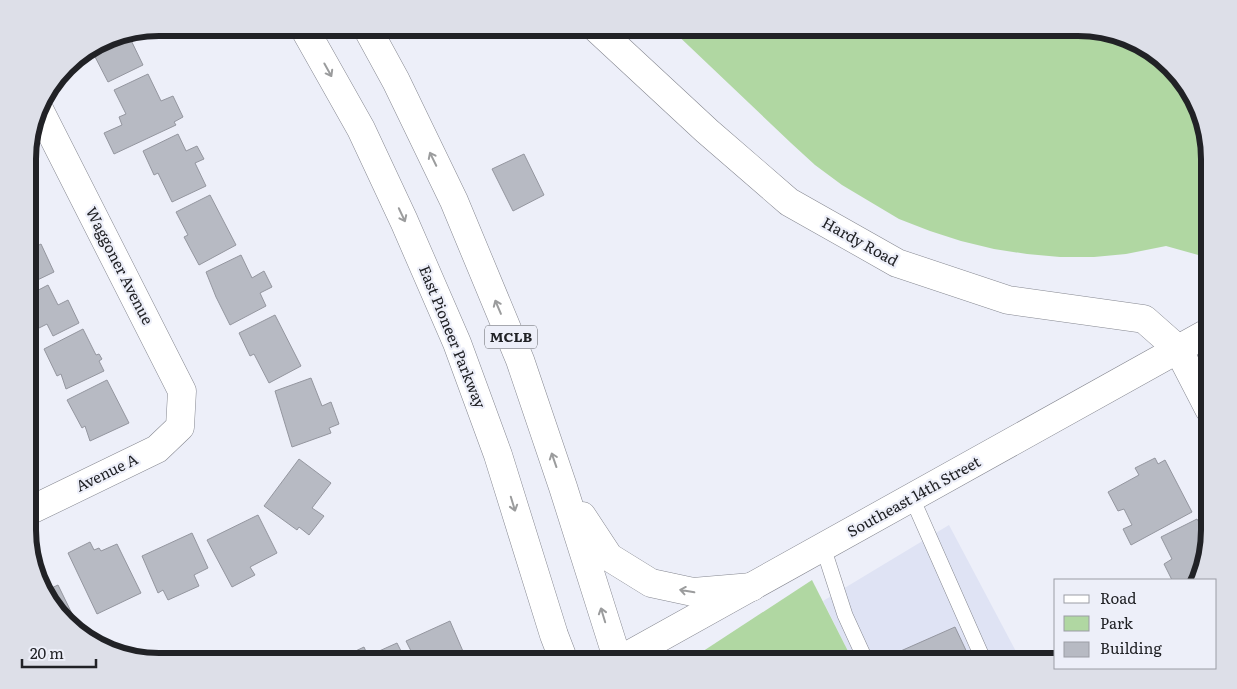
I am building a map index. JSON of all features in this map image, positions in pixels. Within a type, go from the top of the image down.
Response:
[{"type":"street","name":"East Pioneer Parkway","points":[[309,36],[361,129],[404,221],[457,343],[498,454],[561,653]]},
{"type":"street","name":"MCLB","points":[[371,36],[396,81],[454,201],[520,360],[563,487],[615,653]]},
{"type":"street","name":"Hardy Road","points":[[605,36],[707,131],[789,202],[896,263],[1008,300],[1144,319],[1178,349]]},
{"type":"street","name":"Waggoner Avenue","points":[[44,118],[182,391],[180,427]]},
{"type":"street","name":"Southeast 14th Street","points":[[633,652],[1200,337]]},
{"type":"street","points":[[1178,349],[1200,392]]},
{"type":"street","name":"Avenue A","points":[[36,508],[157,449],[180,427]]},
{"type":"street","points":[[563,487],[609,557],[651,583],[693,592],[752,587]]},
{"type":"lane","points":[[912,498],[980,652]]},
{"type":"lane","points":[[823,547],[846,615],[862,652]]},
{"type":"shaded area","points":[[949,525],[1016,652],[849,652],[823,601]]},
{"type":"green space","points":[[678,36],[1077,36],[1109,40],[1139,53],[1165,72],[1175,84],[1191,112],[1198,135],[1200,151],[1200,255],[1166,246],[1126,254],[1094,257],[1060,257],[994,249],[961,241],[899,219],[842,185],[815,165]]},
{"type":"green space","points":[[812,580],[849,652],[701,652]]},
{"type":"building","points":[[131,39],[143,65],[108,82],[94,55]]},
{"type":"building","points":[[148,74],[161,101],[173,96],[183,117],[174,122],[176,125],[114,154],[104,133],[122,125],[119,117],[126,114],[114,90]]},
{"type":"building","points":[[178,134],[186,151],[197,146],[204,159],[195,163],[206,186],[172,202],[158,173],[154,175],[143,151]]},
{"type":"building","points":[[524,154],[544,195],[513,211],[492,169]]},
{"type":"building","points":[[210,195],[236,245],[199,265],[184,237],[188,235],[176,212]]},
{"type":"building","points":[[41,244],[54,272],[36,281],[36,246]]},
{"type":"building","points":[[241,255],[252,278],[264,271],[272,287],[260,293],[266,306],[230,325],[206,272]]},
{"type":"building","points":[[48,285],[58,305],[68,300],[79,323],[53,336],[47,324],[36,330],[36,291]]},
{"type":"building","points":[[275,315],[301,366],[269,383],[254,354],[250,356],[239,333]]},
{"type":"building","points":[[83,329],[96,355],[99,354],[102,359],[99,361],[104,371],[66,389],[61,374],[57,376],[44,349]]},
{"type":"building","points":[[311,378],[322,406],[331,402],[339,424],[329,428],[331,433],[292,447],[275,391]]},
{"type":"building","points":[[107,380],[129,423],[90,441],[85,426],[82,428],[67,400]]},
{"type":"building","points":[[1155,458],[1158,464],[1165,460],[1192,512],[1131,545],[1123,529],[1132,525],[1124,509],[1118,511],[1108,492],[1139,475],[1135,468]]},
{"type":"building","points":[[299,459],[331,483],[312,508],[324,516],[309,535],[299,527],[297,530],[264,506]]},
{"type":"building","points":[[258,515],[277,553],[250,567],[255,575],[232,587],[207,540]]},
{"type":"building","points":[[1197,519],[1200,524],[1200,538],[1198,554],[1190,579],[1172,579],[1164,564],[1172,559],[1161,537]]},
{"type":"building","points":[[192,533],[208,568],[194,575],[199,586],[168,600],[163,590],[158,593],[142,556]]},
{"type":"building","points":[[90,542],[94,550],[99,548],[101,551],[117,544],[141,593],[97,614],[68,553]]},
{"type":"building","points":[[58,585],[74,618],[57,598],[52,588]]},
{"type":"building","points":[[450,621],[464,653],[412,653],[406,641]]},
{"type":"building","points":[[955,627],[967,652],[898,652]]},
{"type":"building","points":[[397,643],[402,653],[375,653]]},
{"type":"building","points":[[364,647],[367,653],[352,653]]}]
